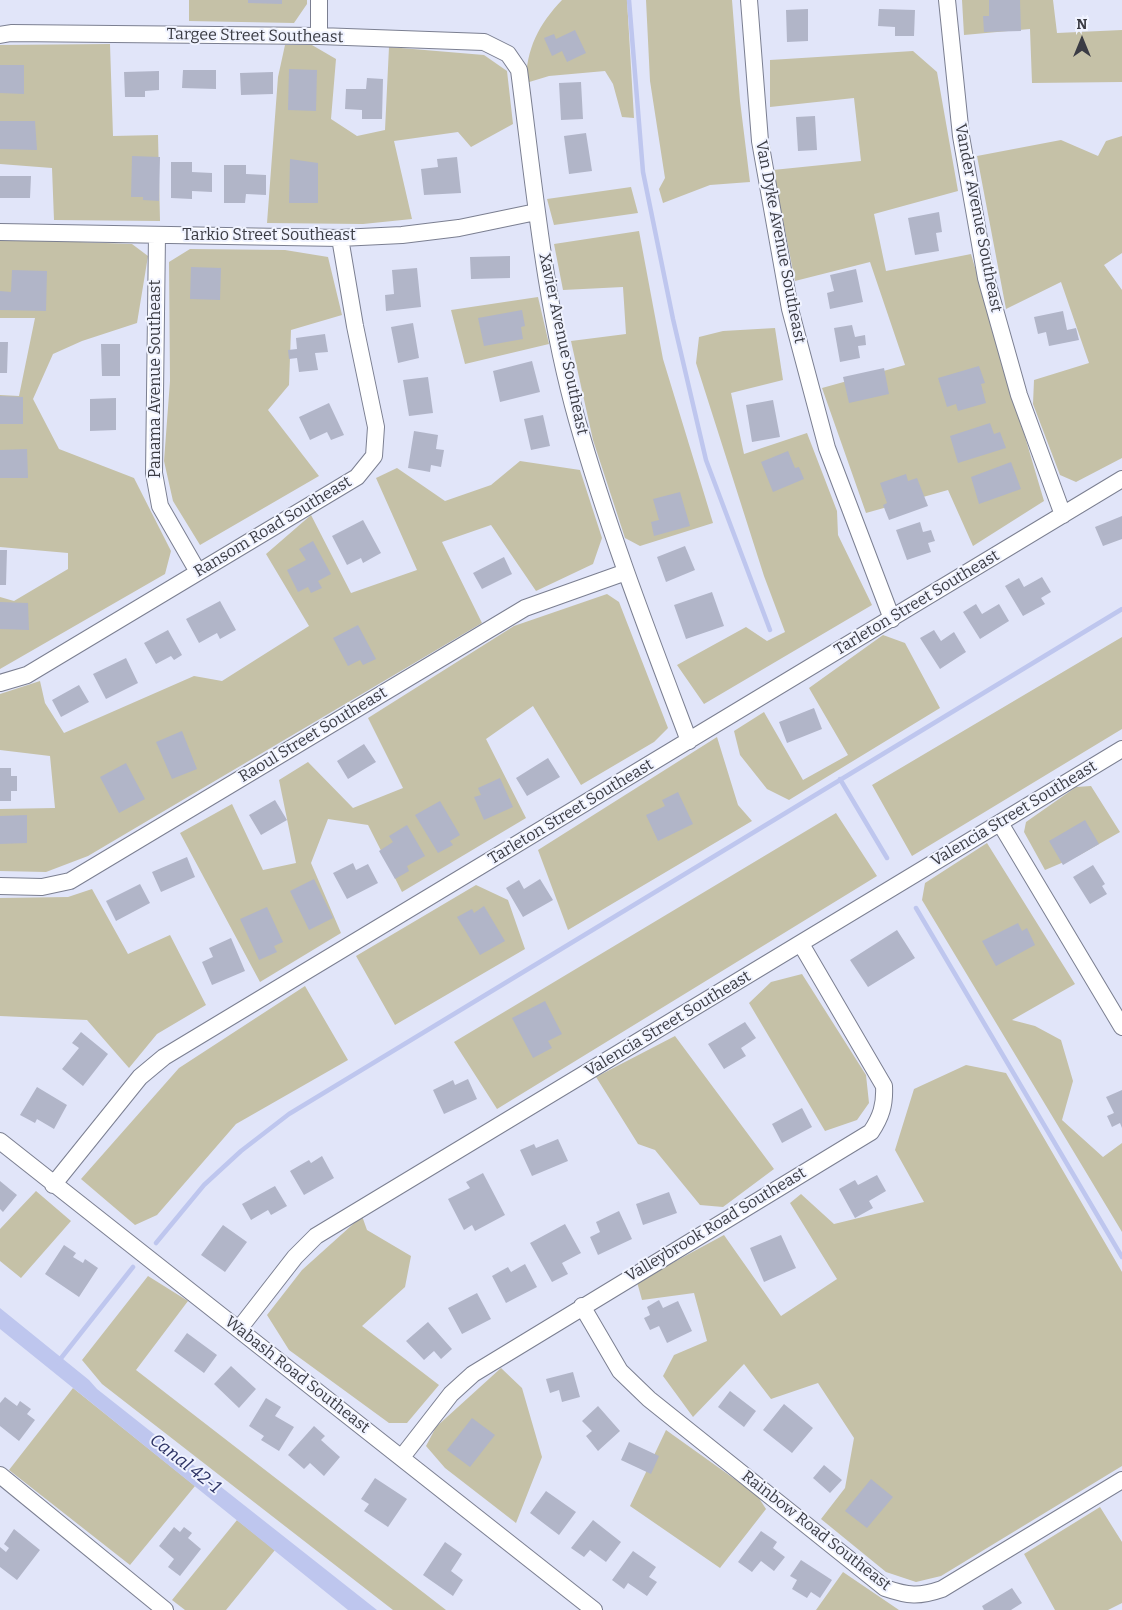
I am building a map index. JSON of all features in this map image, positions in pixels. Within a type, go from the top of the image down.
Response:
[{"type":"street","points":[[319,0],[319,36]]},
{"type":"street","name":"Van Dyke Avenue Southeast","points":[[749,0],[760,141],[790,309],[827,448],[892,619]]},
{"type":"street","name":"Vander Avenue Southeast","points":[[948,0],[961,136],[986,278],[1019,395],[1063,515]]},
{"type":"street","name":"Targee Street Southeast","points":[[0,35],[11,33],[319,36],[484,42],[508,54]]},
{"type":"street","name":"Xavier Avenue Southeast","points":[[508,54],[519,70],[536,212],[552,306],[577,419],[626,572],[689,741]]},
{"type":"street","name":"Tarkio Street Southeast","points":[[0,232],[340,238],[402,235],[458,228],[536,212]]},
{"type":"street","name":"Panama Avenue Southeast","points":[[157,235],[154,473],[160,506],[198,572]]},
{"type":"street","name":"Ransom Road Southeast","points":[[0,683],[27,675],[357,477],[374,456],[376,427],[354,326],[340,238]]},
{"type":"street","name":"Tarleton Street Southeast","points":[[53,1185],[140,1078],[164,1057],[1122,479]]},
{"type":"street","name":"Raoul Street Southeast","points":[[0,886],[42,887],[70,881],[525,608],[626,572]]},
{"type":"street","name":"Valencia Street Southeast","points":[[239,1328],[295,1257],[316,1236],[1122,749]]},
{"type":"street","points":[[1000,823],[1122,1027]]},
{"type":"street","name":"Valleybrook Road Southeast","points":[[402,1458],[451,1394],[473,1374],[871,1132],[880,1119],[884,1103],[884,1086],[801,944]]},
{"type":"street","name":"Wabash Road Southeast","points":[[0,1141],[53,1185],[239,1328],[594,1610]]},
{"type":"street","name":"Rainbow Road Southeast","points":[[582,1306],[620,1371],[649,1399],[885,1588],[904,1595],[925,1595],[942,1590],[1122,1480]]},
{"type":"street","points":[[1,1478],[161,1609]]},
{"type":"shaded area","points":[[189,0],[307,0],[307,4],[294,23],[189,21]]},
{"type":"shaded area","points":[[562,0],[627,0],[634,118],[622,117],[613,84],[605,71],[549,76],[526,83],[528,59],[535,38],[547,18]]},
{"type":"shaded area","points":[[646,0],[732,0],[740,101],[750,182],[710,185],[663,203],[659,189],[665,178],[650,81]]},
{"type":"shaded area","points":[[962,0],[1053,0],[1057,33],[1122,30],[1122,82],[1032,83],[1030,29],[964,35]]},
{"type":"shaded area","points":[[110,44],[113,136],[158,135],[160,221],[54,220],[52,168],[0,164],[0,45]]},
{"type":"shaded area","points":[[285,45],[312,45],[336,59],[331,119],[357,136],[385,130],[389,47],[484,55],[507,71],[513,124],[471,147],[458,132],[394,141],[412,219],[363,224],[267,223],[278,77]]},
{"type":"shaded area","points":[[913,51],[937,72],[958,191],[874,214],[886,271],[971,254],[1044,501],[973,546],[948,490],[866,513],[822,388],[905,365],[870,262],[795,281],[773,170],[861,161],[854,98],[770,107],[770,60]]},
{"type":"shaded area","points":[[1122,136],[1122,253],[1104,265],[1122,290],[1122,458],[1076,482],[1060,475],[1033,404],[1034,380],[1089,363],[1061,282],[1006,309],[977,156],[1061,140],[1098,156],[1106,141]]},
{"type":"shaded area","points":[[631,187],[638,213],[554,225],[547,199]]},
{"type":"shaded area","points":[[639,231],[663,359],[713,523],[640,546],[625,538],[593,440],[571,341],[626,334],[623,287],[563,290],[554,244]]},
{"type":"shaded area","points":[[0,239],[132,244],[148,256],[137,323],[82,341],[53,354],[33,399],[59,449],[134,478],[171,551],[165,574],[0,669],[0,597],[14,601],[68,569],[68,553],[0,547],[0,395],[19,396],[35,318],[0,318]]},
{"type":"shaded area","points":[[190,249],[285,250],[328,257],[342,315],[291,330],[289,385],[268,410],[319,476],[200,545],[173,501],[164,461],[170,381],[169,262]]},
{"type":"shaded area","points":[[538,297],[549,344],[465,364],[451,310]]},
{"type":"shaded area","points":[[775,328],[783,380],[731,393],[744,454],[807,433],[837,511],[838,535],[872,605],[704,704],[677,665],[746,627],[767,641],[785,632],[764,576],[696,363],[699,337],[723,331]]},
{"type":"shaded area","points":[[520,461],[580,470],[602,538],[593,564],[536,591],[491,525],[442,542],[482,623],[88,856],[46,872],[0,871],[0,809],[55,808],[50,756],[0,750],[0,694],[40,681],[45,703],[64,733],[194,676],[222,681],[309,626],[266,554],[311,515],[351,593],[417,570],[376,478],[397,468],[445,501],[491,485]]},
{"type":"shaded area","points":[[607,594],[619,602],[668,728],[654,742],[581,785],[533,706],[486,739],[526,818],[402,892],[368,825],[328,819],[311,863],[341,933],[260,982],[180,833],[232,804],[263,870],[296,863],[279,780],[308,762],[353,808],[403,788],[368,718],[514,626]]},
{"type":"shaded area","points":[[883,635],[905,643],[940,708],[789,800],[767,789],[740,755],[734,731],[764,712],[803,780],[848,755],[809,688]]},
{"type":"shaded area","points":[[1122,637],[1122,729],[912,856],[872,785]]},
{"type":"shaded area","points":[[717,737],[738,805],[752,821],[568,930],[538,850]]},
{"type":"shaded area","points":[[1091,786],[1120,832],[1078,856],[1045,870],[1024,832],[1026,822],[1076,787]]},
{"type":"shaded area","points":[[836,813],[877,876],[497,1109],[454,1042]]},
{"type":"shaded area","points":[[987,843],[1075,984],[1012,1020],[1035,1026],[1061,1040],[1073,1081],[1062,1120],[1103,1157],[1122,1143],[1122,1232],[922,900],[925,883]]},
{"type":"shaded area","points":[[476,885],[508,900],[525,949],[395,1025],[356,956]]},
{"type":"shaded area","points":[[92,889],[128,954],[170,935],[206,1005],[157,1034],[129,1068],[87,1020],[0,1016],[0,898],[68,897]]},
{"type":"shaded area","points":[[802,974],[866,1075],[869,1103],[857,1120],[825,1131],[749,1003],[771,982]]},
{"type":"shaded area","points":[[305,986],[348,1060],[236,1124],[157,1215],[135,1225],[81,1179],[179,1068]]},
{"type":"shaded area","points":[[675,1036],[774,1169],[723,1207],[700,1205],[655,1150],[638,1144],[596,1077]]},
{"type":"shaded area","points":[[966,1065],[1006,1073],[1122,1272],[1122,1466],[941,1576],[916,1582],[886,1572],[821,1519],[845,1488],[854,1438],[818,1383],[771,1399],[744,1364],[693,1417],[663,1376],[674,1355],[707,1341],[694,1293],[642,1300],[637,1282],[724,1235],[781,1316],[837,1279],[790,1203],[801,1194],[834,1224],[924,1202],[895,1150],[914,1089]]},
{"type":"shaded area","points":[[36,1191],[71,1221],[21,1278],[0,1261],[0,1229]]},
{"type":"shaded area","points":[[362,1216],[367,1230],[411,1256],[405,1287],[362,1326],[439,1385],[407,1423],[389,1423],[289,1350],[267,1315],[302,1270]]},
{"type":"shaded area","points":[[148,1276],[188,1301],[136,1370],[446,1610],[393,1610],[102,1384],[82,1360]]},
{"type":"shaded area","points":[[501,1368],[522,1388],[542,1457],[516,1523],[445,1468],[426,1446],[436,1427]]},
{"type":"shaded area","points":[[73,1388],[195,1486],[130,1565],[9,1470]]},
{"type":"shaded area","points":[[666,1430],[757,1495],[766,1509],[720,1568],[630,1506]]},
{"type":"shaded area","points":[[1100,1507],[1122,1542],[1122,1603],[1108,1610],[1055,1610],[1024,1554]]},
{"type":"shaded area","points":[[237,1520],[275,1550],[226,1610],[185,1610],[172,1600]]},
{"type":"shaded area","points":[[843,1572],[899,1610],[816,1610]]},
{"type":"water","name":"Canal 42-1","points":[[0,1308],[89,1380],[97,1389],[377,1610],[348,1610],[0,1329]]},
{"type":"building","points":[[248,0],[282,0],[282,4],[248,3]]},
{"type":"building","points":[[989,0],[1020,0],[1021,31],[984,32],[983,16],[989,16]]},
{"type":"building","points":[[808,9],[808,41],[787,42],[786,10]]},
{"type":"building","points":[[879,9],[915,10],[914,36],[895,36],[895,27],[878,26]]},
{"type":"building","points":[[575,30],[586,53],[567,62],[562,51],[552,56],[544,38],[554,34],[556,39]]},
{"type":"building","points":[[0,65],[24,65],[24,94],[0,93]]},
{"type":"building","points":[[289,69],[317,70],[316,111],[288,110]]},
{"type":"building","points":[[183,70],[216,70],[216,89],[182,88]]},
{"type":"building","points":[[159,71],[159,90],[145,91],[145,97],[125,97],[124,72]]},
{"type":"building","points":[[273,72],[273,94],[241,95],[240,73]]},
{"type":"building","points":[[367,78],[383,79],[382,119],[362,119],[362,110],[345,109],[346,89],[366,89]]},
{"type":"building","points":[[581,82],[583,119],[561,120],[559,83]]},
{"type":"building","points":[[815,116],[817,150],[798,151],[796,117]]},
{"type":"building","points":[[0,121],[35,121],[37,150],[0,149]]},
{"type":"building","points":[[586,133],[592,171],[569,174],[564,136]]},
{"type":"building","points":[[132,156],[160,157],[159,201],[143,200],[143,197],[131,197]]},
{"type":"building","points":[[457,157],[461,193],[424,195],[421,169],[438,167],[437,159]]},
{"type":"building","points":[[290,159],[318,163],[318,203],[289,203]]},
{"type":"building","points":[[171,162],[192,162],[192,172],[212,173],[212,192],[192,191],[192,199],[171,198]]},
{"type":"building","points":[[224,165],[246,165],[246,174],[266,175],[266,195],[246,194],[245,203],[224,203]]},
{"type":"building","points":[[0,176],[31,176],[30,198],[0,198]]},
{"type":"building","points":[[939,212],[942,232],[936,233],[939,251],[915,255],[908,218]]},
{"type":"building","points":[[510,256],[510,278],[471,279],[470,257]]},
{"type":"building","points":[[191,267],[221,268],[220,300],[190,299]]},
{"type":"building","points":[[417,268],[421,307],[386,311],[385,295],[394,294],[392,270]]},
{"type":"building","points":[[856,269],[863,302],[830,309],[827,293],[834,291],[830,275]]},
{"type":"building","points":[[12,270],[47,271],[46,311],[0,310],[0,291],[11,292]]},
{"type":"building","points":[[522,310],[525,326],[521,327],[523,339],[484,346],[478,318]]},
{"type":"building","points":[[1063,311],[1067,330],[1076,328],[1079,340],[1049,346],[1046,332],[1038,334],[1034,317]]},
{"type":"building","points":[[413,323],[419,358],[398,363],[391,327]]},
{"type":"building","points":[[852,325],[855,337],[865,335],[866,345],[858,346],[860,358],[840,362],[834,328]]},
{"type":"building","points":[[325,334],[328,352],[315,353],[318,370],[299,372],[297,358],[289,359],[288,350],[297,349],[296,338]]},
{"type":"building","points":[[0,342],[8,342],[7,373],[0,373]]},
{"type":"building","points":[[101,344],[120,344],[120,376],[102,376]]},
{"type":"building","points":[[532,361],[540,392],[500,402],[493,371]]},
{"type":"building","points":[[979,366],[985,383],[981,384],[986,403],[958,411],[956,404],[947,407],[938,378]]},
{"type":"building","points":[[884,368],[889,394],[849,403],[843,377]]},
{"type":"building","points":[[428,377],[433,413],[409,416],[403,380]]},
{"type":"building","points":[[0,396],[23,397],[23,424],[0,424]]},
{"type":"building","points":[[116,398],[116,430],[90,431],[90,399]]},
{"type":"building","points":[[773,400],[780,437],[752,442],[746,405]]},
{"type":"building","points":[[329,403],[344,435],[331,440],[327,432],[310,440],[299,417]]},
{"type":"building","points":[[543,415],[550,446],[531,450],[524,419]]},
{"type":"building","points":[[990,423],[994,434],[1000,432],[1006,448],[958,463],[950,436]]},
{"type":"building","points":[[414,431],[438,435],[436,449],[444,450],[441,467],[431,465],[430,472],[408,468]]},
{"type":"building","points":[[27,449],[28,478],[0,478],[0,450]]},
{"type":"building","points":[[788,451],[795,468],[799,467],[804,479],[773,492],[761,462]]},
{"type":"building","points":[[1011,462],[1021,489],[979,504],[971,477]]},
{"type":"building","points":[[906,474],[908,481],[917,478],[928,506],[889,520],[883,505],[887,503],[880,483]]},
{"type":"building","points":[[680,492],[690,526],[654,536],[651,522],[659,520],[653,499]]},
{"type":"building","points":[[1122,516],[1122,539],[1103,546],[1095,527]]},
{"type":"building","points":[[363,520],[381,553],[363,563],[361,558],[347,565],[332,536]]},
{"type":"building","points":[[920,522],[923,532],[931,530],[935,541],[928,543],[931,552],[907,560],[896,530]]},
{"type":"building","points":[[313,541],[331,574],[318,581],[322,588],[311,593],[308,587],[298,592],[287,570],[306,560],[299,549]]},
{"type":"building","points":[[685,546],[695,570],[666,582],[657,557]]},
{"type":"building","points":[[0,550],[7,550],[6,585],[0,585]]},
{"type":"building","points":[[504,557],[512,574],[482,589],[473,573]]},
{"type":"building","points":[[1042,577],[1051,592],[1041,598],[1045,604],[1023,616],[1005,586],[1019,578],[1024,587]]},
{"type":"building","points":[[712,592],[724,626],[686,639],[674,605]]},
{"type":"building","points":[[220,601],[236,630],[220,639],[217,633],[199,643],[186,619]]},
{"type":"building","points":[[0,602],[28,603],[29,630],[0,629]]},
{"type":"building","points":[[976,604],[982,614],[999,604],[1009,621],[980,639],[963,612]]},
{"type":"building","points":[[358,625],[376,659],[363,665],[360,660],[348,666],[333,638]]},
{"type":"building","points":[[168,630],[182,655],[174,660],[171,656],[156,664],[144,643]]},
{"type":"building","points":[[934,630],[941,641],[954,632],[966,652],[940,669],[920,638]]},
{"type":"building","points":[[126,658],[138,683],[106,699],[93,674]]},
{"type":"building","points":[[79,685],[89,702],[61,717],[52,700]]},
{"type":"building","points":[[814,708],[822,729],[787,743],[779,722]]},
{"type":"building","points":[[182,731],[197,769],[172,779],[156,742]]},
{"type":"building","points":[[364,744],[376,762],[348,779],[337,761]]},
{"type":"building","points":[[548,758],[560,777],[527,796],[516,778]]},
{"type":"building","points":[[126,763],[145,799],[119,813],[100,777]]},
{"type":"building","points":[[0,768],[11,768],[11,776],[17,776],[17,791],[11,791],[11,801],[0,801]]},
{"type":"building","points":[[500,778],[513,807],[484,820],[474,797],[481,795],[478,788]]},
{"type":"building","points":[[678,792],[693,824],[658,841],[646,815],[665,806],[662,800]]},
{"type":"building","points":[[275,800],[287,820],[261,835],[249,815]]},
{"type":"building","points":[[440,801],[460,835],[450,841],[453,845],[438,853],[415,815]]},
{"type":"building","points":[[27,815],[27,843],[0,844],[0,816]]},
{"type":"building","points":[[1085,820],[1099,844],[1063,865],[1049,841]]},
{"type":"building","points":[[407,825],[425,856],[407,866],[409,871],[395,879],[379,851],[393,842],[389,836]]},
{"type":"building","points":[[187,857],[195,877],[161,892],[152,872]]},
{"type":"building","points":[[353,863],[356,870],[368,864],[378,883],[347,899],[333,873]]},
{"type":"building","points":[[1093,865],[1105,884],[1102,886],[1107,894],[1090,904],[1073,877]]},
{"type":"building","points":[[314,879],[333,918],[309,930],[290,891]]},
{"type":"building","points":[[540,879],[553,900],[523,917],[506,888],[519,880],[524,889]]},
{"type":"building","points":[[140,884],[150,903],[116,921],[106,901]]},
{"type":"building","points":[[484,906],[505,941],[480,955],[457,917],[472,909],[474,913]]},
{"type":"building","points":[[267,907],[283,942],[274,946],[277,952],[259,960],[240,919]]},
{"type":"building","points":[[1018,923],[1022,931],[1027,928],[1035,945],[996,966],[982,941]]},
{"type":"building","points":[[897,930],[915,958],[868,987],[850,960]]},
{"type":"building","points":[[231,938],[245,971],[212,985],[202,962],[213,957],[209,948]]},
{"type":"building","points":[[545,1001],[562,1034],[548,1041],[552,1048],[533,1058],[512,1018]]},
{"type":"building","points":[[745,1022],[756,1038],[741,1048],[746,1056],[724,1069],[708,1044]]},
{"type":"building","points":[[81,1032],[108,1054],[83,1086],[62,1069],[79,1048],[72,1043]]},
{"type":"building","points":[[468,1079],[477,1099],[444,1114],[433,1090],[453,1080],[455,1085]]},
{"type":"building","points":[[37,1087],[67,1105],[54,1129],[37,1119],[35,1123],[20,1115]]},
{"type":"building","points":[[1122,1090],[1122,1128],[1120,1123],[1112,1127],[1107,1116],[1114,1113],[1106,1097]]},
{"type":"building","points":[[802,1108],[812,1127],[782,1143],[772,1124]]},
{"type":"building","points":[[558,1139],[568,1161],[532,1176],[520,1150],[534,1144],[536,1148]]},
{"type":"building","points":[[322,1156],[334,1178],[304,1195],[290,1171],[309,1160],[311,1163]]},
{"type":"building","points":[[483,1173],[505,1215],[475,1231],[472,1225],[464,1230],[448,1199],[470,1188],[466,1182]]},
{"type":"building","points":[[877,1175],[886,1191],[869,1201],[873,1208],[855,1218],[839,1189],[855,1180],[858,1185]]},
{"type":"building","points":[[0,1181],[17,1195],[3,1212],[0,1209]]},
{"type":"building","points":[[275,1186],[287,1206],[271,1215],[268,1210],[251,1220],[242,1204]]},
{"type":"building","points":[[669,1192],[677,1213],[643,1225],[636,1204]]},
{"type":"building","points":[[619,1211],[632,1239],[598,1255],[590,1237],[600,1232],[596,1222]]},
{"type":"building","points":[[565,1224],[581,1253],[562,1263],[568,1274],[552,1282],[530,1243]]},
{"type":"building","points":[[223,1225],[247,1242],[225,1272],[201,1255]]},
{"type":"building","points":[[781,1235],[796,1268],[764,1282],[750,1248]]},
{"type":"building","points":[[64,1245],[76,1253],[73,1257],[83,1263],[85,1259],[98,1268],[79,1297],[45,1274]]},
{"type":"building","points":[[525,1264],[537,1287],[506,1303],[492,1276],[508,1267],[511,1272]]},
{"type":"building","points":[[477,1293],[491,1319],[462,1334],[448,1308]]},
{"type":"building","points":[[659,1300],[663,1308],[678,1301],[692,1331],[667,1343],[659,1326],[650,1330],[644,1318],[650,1315],[647,1307]]},
{"type":"building","points":[[428,1322],[452,1349],[441,1359],[434,1351],[424,1360],[406,1341]]},
{"type":"building","points":[[187,1333],[217,1355],[204,1373],[174,1351]]},
{"type":"building","points":[[231,1366],[256,1389],[239,1408],[214,1384]]},
{"type":"building","points":[[573,1372],[580,1397],[562,1402],[559,1390],[550,1393],[546,1379]]},
{"type":"building","points":[[730,1391],[756,1411],[744,1427],[718,1407]]},
{"type":"building","points":[[5,1397],[17,1406],[20,1401],[31,1409],[27,1414],[35,1420],[19,1441],[0,1426],[0,1403]]},
{"type":"building","points":[[266,1398],[281,1407],[275,1416],[294,1427],[279,1451],[261,1440],[264,1436],[249,1426]]},
{"type":"building","points":[[784,1404],[813,1428],[792,1453],[763,1430]]},
{"type":"building","points":[[598,1406],[620,1431],[598,1451],[586,1436],[592,1431],[582,1421]]},
{"type":"building","points":[[472,1418],[495,1435],[470,1467],[447,1450]]},
{"type":"building","points":[[314,1426],[325,1436],[321,1440],[340,1457],[324,1476],[310,1463],[304,1469],[288,1455]]},
{"type":"building","points":[[629,1442],[659,1456],[651,1474],[621,1460]]},
{"type":"building","points":[[824,1465],[842,1480],[830,1493],[813,1478]]},
{"type":"building","points":[[375,1478],[407,1499],[388,1527],[364,1511],[369,1504],[361,1499]]},
{"type":"building","points":[[871,1479],[893,1497],[867,1528],[845,1511]]},
{"type":"building","points":[[546,1491],[576,1512],[559,1535],[530,1513]]},
{"type":"building","points":[[593,1520],[621,1542],[606,1562],[590,1550],[584,1557],[571,1548]]},
{"type":"building","points":[[174,1527],[180,1532],[184,1527],[192,1533],[188,1538],[201,1549],[180,1576],[168,1567],[174,1559],[159,1546]]},
{"type":"building","points":[[14,1529],[40,1550],[17,1580],[0,1567],[0,1547],[6,1552],[9,1548],[4,1544]]},
{"type":"building","points":[[761,1531],[777,1542],[773,1548],[785,1557],[774,1571],[761,1561],[752,1572],[738,1562]]},
{"type":"building","points":[[445,1542],[462,1554],[451,1571],[463,1580],[453,1596],[423,1575]]},
{"type":"building","points":[[633,1551],[656,1567],[649,1577],[657,1582],[647,1596],[628,1583],[624,1589],[612,1580]]},
{"type":"building","points":[[801,1560],[832,1580],[820,1598],[811,1592],[807,1598],[792,1589],[797,1580],[790,1576]]},
{"type":"building","points":[[1012,1588],[1022,1603],[1011,1610],[984,1610],[982,1606]]},
{"type":"waterway","points":[[629,0],[643,172],[673,319],[706,460],[770,630]]},
{"type":"waterway","points":[[156,1243],[204,1185],[241,1151],[289,1114],[1122,609]]},
{"type":"waterway","points":[[840,779],[887,858]]},
{"type":"waterway","points":[[916,908],[1122,1257]]},
{"type":"waterway","points":[[58,1362],[133,1267]]}]
